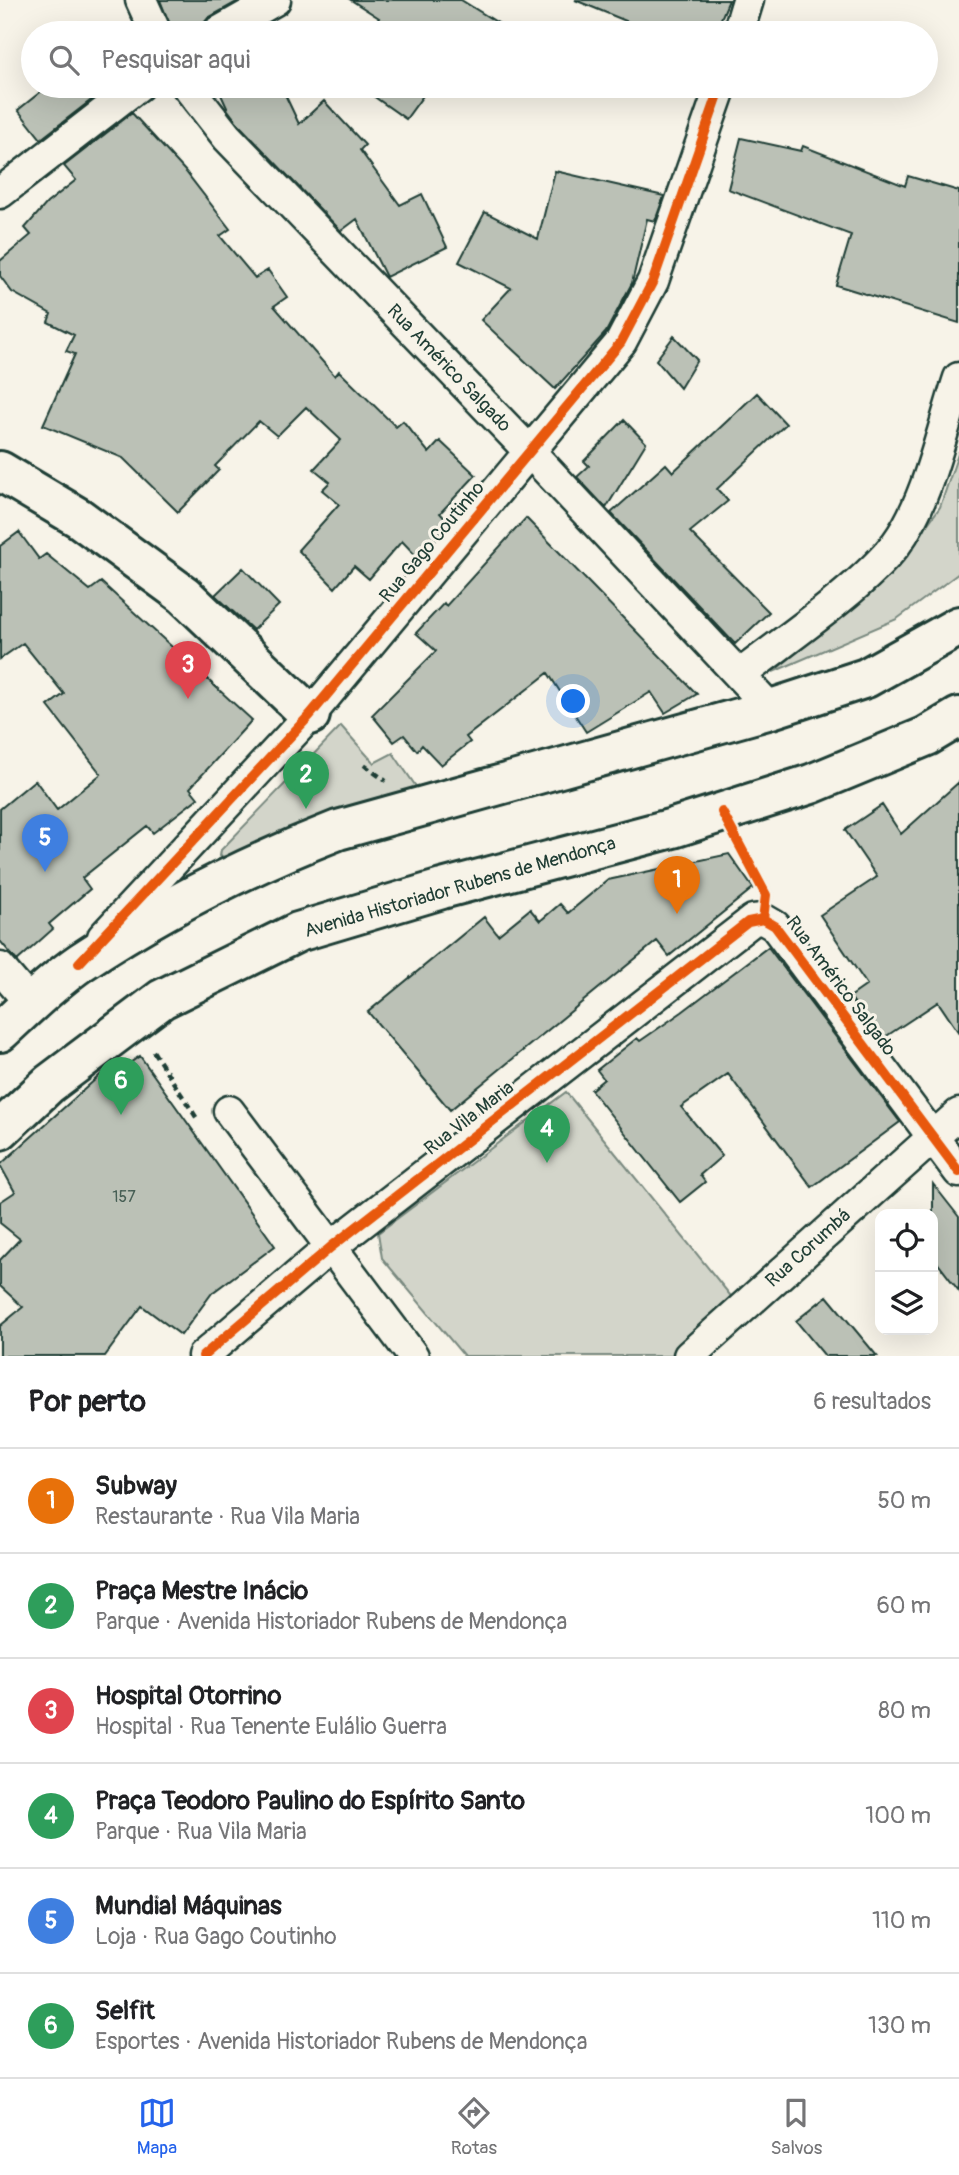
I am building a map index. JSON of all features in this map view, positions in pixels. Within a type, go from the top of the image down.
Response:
[{"type":"main road","points":[[0,471],[79,518],[184,595],[310,715]]},
{"type":"main road","points":[[0,1032],[79,963],[187,897],[338,830],[771,709],[866,678],[959,626]]},
{"type":"main road","name":"Avenida Historiador Rubens de Mendonça","points":[[0,1130],[49,1084],[162,999],[298,932],[722,812],[811,784],[927,736],[959,717]]},
{"type":"street","points":[[141,0],[151,21]]},
{"type":"street","points":[[238,21],[275,0]]},
{"type":"street","points":[[741,21],[748,0]]},
{"type":"street","points":[[0,193],[123,98]]},
{"type":"street","name":"Rua Américo Salgado","points":[[196,98],[227,137],[530,452],[771,709]]},
{"type":"street","name":"Rua Gago Coutinho","points":[[79,963],[310,715],[621,342],[653,281],[717,98]]},
{"type":"street","points":[[740,675],[875,568],[897,542],[918,505],[959,378]]},
{"type":"street","name":"Rua Américo Salgado","points":[[763,919],[775,926],[959,1172]]},
{"type":"street","name":"Rua Vila Maria","points":[[204,1356],[331,1247],[748,922],[763,919]]},
{"type":"street","points":[[0,968],[31,1004]]},
{"type":"street","points":[[229,1111],[413,1356]]},
{"type":"street","name":"Rua Corumbá","points":[[689,1356],[959,1114]]},
{"type":"path","points":[[300,764],[316,778]]},
{"type":"path","points":[[364,765],[394,788]]},
{"type":"path","points":[[163,1066],[194,1115]]},
{"type":"shaded area","points":[[959,451],[959,573],[897,619],[773,672],[888,578],[940,507]]},
{"type":"shaded area","points":[[341,726],[374,763],[393,753],[417,788],[286,830],[226,857],[220,856],[221,850]]},
{"type":"shaded area","points":[[566,1092],[734,1300],[673,1356],[464,1356],[382,1258],[378,1233]]},
{"type":"building","points":[[160,0],[240,0],[206,21],[168,21]]},
{"type":"building","points":[[351,0],[461,0],[495,21],[377,21],[379,18]]},
{"type":"building","points":[[575,0],[729,0],[720,21],[626,21]]},
{"type":"building","points":[[33,98],[94,98],[41,139],[18,110]]},
{"type":"building","points":[[222,98],[287,98],[299,124],[324,101],[365,145],[360,150],[400,205],[422,194],[447,247],[386,277],[357,219],[341,231],[240,126]]},
{"type":"building","points":[[376,98],[421,98],[406,119]]},
{"type":"building","points":[[132,113],[186,172],[230,229],[220,236],[255,278],[268,270],[287,297],[274,306],[335,376],[339,371],[396,427],[403,421],[429,453],[440,441],[476,475],[440,513],[448,522],[418,558],[402,541],[369,579],[354,566],[335,588],[298,550],[339,504],[322,490],[330,482],[314,469],[341,440],[306,407],[277,436],[259,421],[215,466],[219,470],[178,512],[123,458],[43,425],[75,354],[66,351],[74,335],[48,322],[51,314],[12,292],[0,276],[0,261],[31,235],[25,228],[47,203],[76,180],[64,166]]},
{"type":"building","points":[[741,138],[801,151],[803,146],[905,186],[908,176],[959,191],[959,323],[836,285],[851,235],[728,189]]},
{"type":"building","points":[[555,171],[664,196],[655,221],[647,219],[632,283],[606,332],[555,389],[481,320],[511,288],[459,262],[485,212],[538,239]]},
{"type":"building","points":[[674,336],[697,360],[680,388],[656,360]]},
{"type":"building","points":[[757,393],[786,424],[717,489],[728,501],[690,532],[769,612],[735,644],[611,513],[666,464],[673,472]]},
{"type":"building","points":[[624,420],[646,443],[606,508],[577,477],[589,466],[584,461]]},
{"type":"building","points":[[526,518],[697,694],[665,713],[651,692],[586,732],[548,673],[466,737],[470,742],[441,765],[422,745],[417,751],[404,735],[394,742],[372,715],[436,651],[416,633],[444,603],[446,606]]},
{"type":"building","points":[[19,532],[39,559],[46,554],[90,590],[101,582],[252,720],[190,788],[198,798],[153,833],[147,826],[82,878],[90,889],[49,924],[53,929],[17,961],[0,941],[0,809],[35,780],[57,810],[101,774],[48,706],[64,694],[23,643],[0,659],[0,546]]},
{"type":"building","points":[[243,568],[279,605],[253,630],[215,595]]},
{"type":"building","points":[[959,782],[959,1033],[938,1002],[882,1039],[850,997],[867,985],[820,915],[877,877],[845,830],[882,805],[901,834]]},
{"type":"building","points":[[729,854],[753,888],[669,956],[657,941],[450,1110],[368,1012],[484,917],[498,935],[530,909],[540,921],[560,904],[568,913],[608,880]]},
{"type":"building","points":[[768,947],[900,1122],[812,1187],[728,1074],[681,1107],[722,1156],[700,1175],[705,1182],[680,1202],[591,1090],[604,1079],[597,1070],[637,1038],[640,1041],[682,1012]]},
{"type":"building","points":[[140,1056],[275,1246],[212,1293],[181,1335],[142,1306],[105,1356],[0,1356],[0,1326],[23,1307],[0,1286],[0,1260],[20,1239],[0,1223],[0,1202],[15,1192],[0,1165],[107,1069],[114,1074]]},
{"type":"building","points":[[933,1184],[959,1217],[959,1291],[938,1264],[938,1209],[933,1209]]},
{"type":"building","points":[[827,1296],[877,1356],[825,1356],[796,1321]]},
{"type":"cycle path","points":[[79,963],[310,715],[621,342],[653,281],[717,98]]},
{"type":"cycle path","points":[[722,812],[766,895],[763,919]]},
{"type":"cycle path","points":[[763,919],[775,926],[959,1172]]},
{"type":"cycle path","points":[[203,1356],[331,1247],[748,922],[763,919]]},
{"type":"place","name":"Hospital Otorrino","points":[[188,699]]},
{"type":"place","name":"Praça Mestre Inácio","points":[[306,809]]},
{"type":"place","name":"Mundial Máquinas","points":[[45,872]]},
{"type":"place","name":"Subway","points":[[677,914]]},
{"type":"place","name":"Selfit","points":[[121,1115]]},
{"type":"place","name":"Praça Teodoro Paulino do Espírito Santo","points":[[547,1163]]}]
